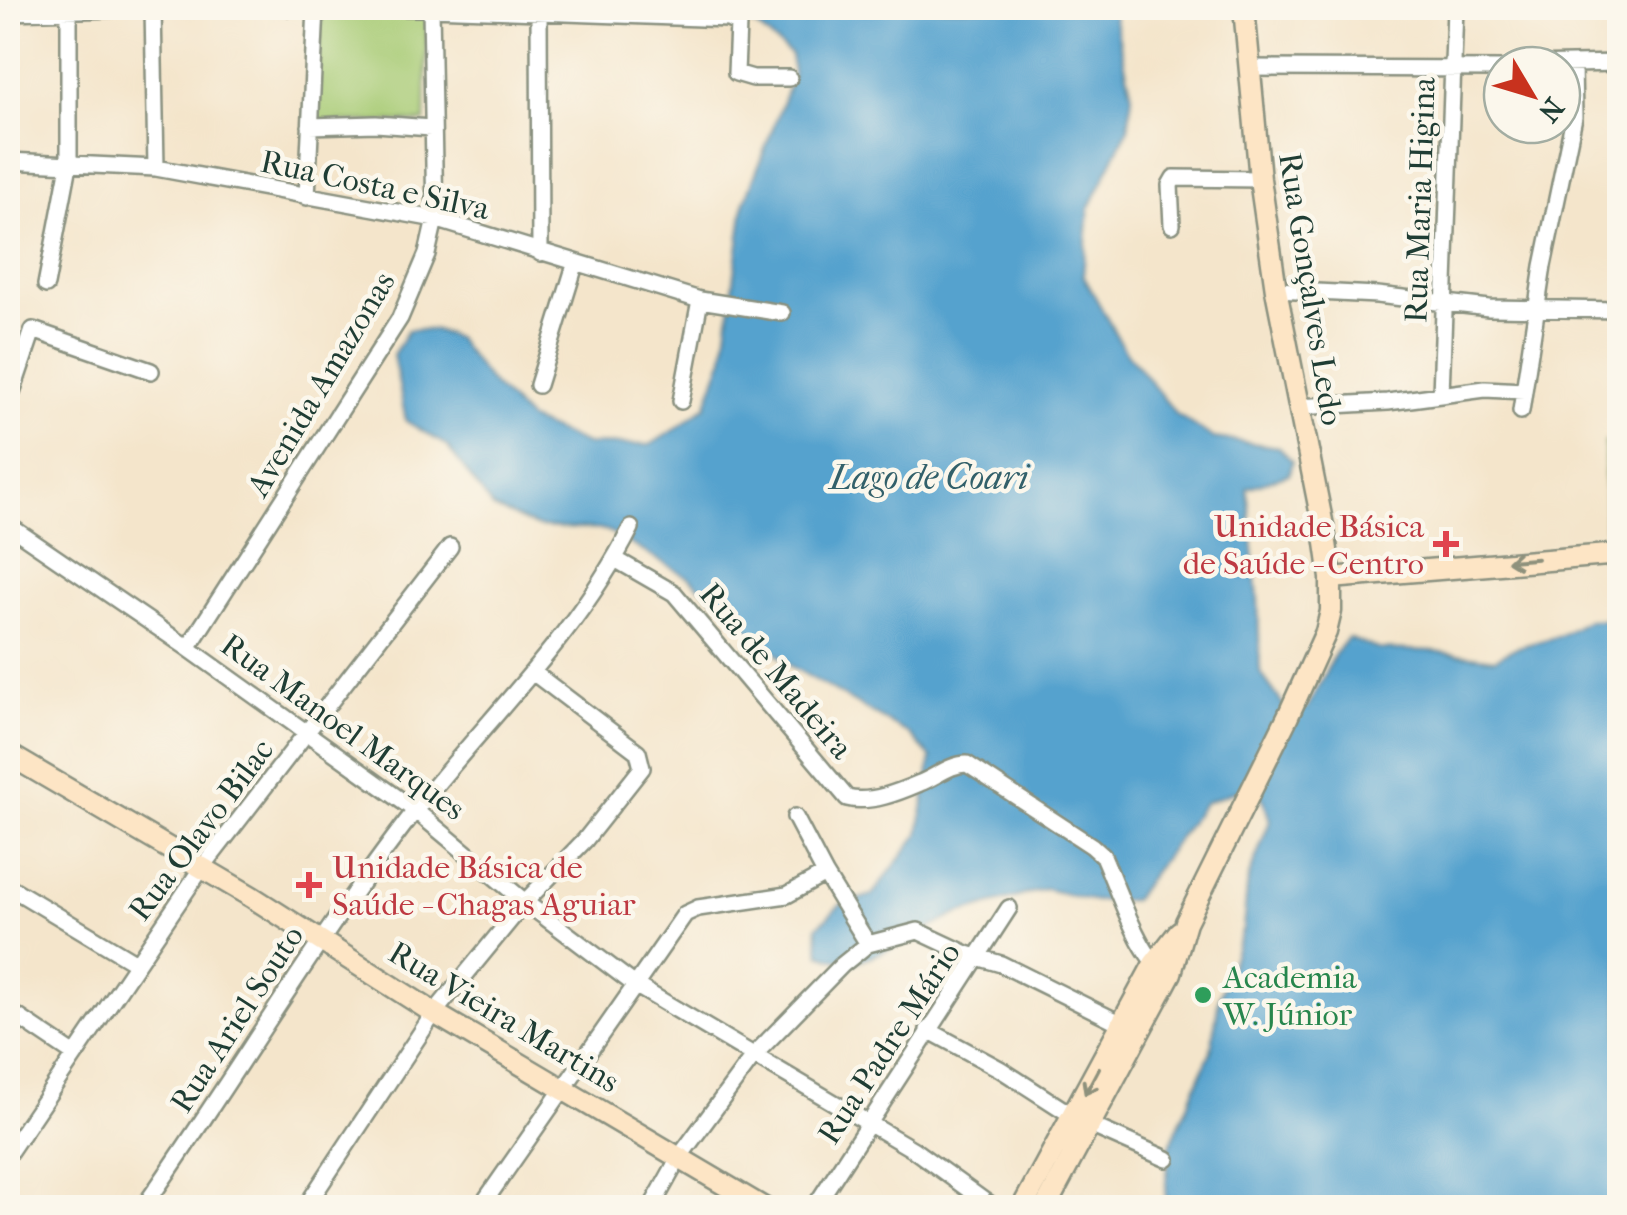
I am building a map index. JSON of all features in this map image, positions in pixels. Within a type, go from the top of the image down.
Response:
[{"type":"main road","name":"Rua Gonçalves Ledo","points":[[1162,968],[1288,716],[1326,632],[1331,611],[1331,578],[1276,290],[1260,178],[1244,8]]},
{"type":"main road","points":[[1331,578],[1620,554]]},
{"type":"main road","name":"Rua Vieira Martins","points":[[8,754],[764,1208]]},
{"type":"main road","points":[[1045,1208],[1122,1024],[1162,968]]},
{"type":"main road","points":[[1022,1208],[1082,1120],[1162,968]]},
{"type":"street","points":[[8,12],[152,8],[156,168]]},
{"type":"street","points":[[290,8],[539,9],[728,18],[738,24],[736,72],[752,78],[789,78]]},
{"type":"street","points":[[307,197],[316,8]]},
{"type":"street","name":"Avenida Amazonas","points":[[188,648],[400,318],[427,254],[435,220],[431,8]]},
{"type":"street","name":"Rua Maria Higina","points":[[1441,394],[1455,8]]},
{"type":"street","points":[[46,286],[68,165],[69,9]]},
{"type":"street","points":[[539,9],[540,253]]},
{"type":"street","points":[[1582,65],[1620,63]]},
{"type":"street","points":[[1251,68],[1482,70]]},
{"type":"street","points":[[310,126],[376,124],[431,128]]},
{"type":"street","points":[[1521,411],[1535,309],[1568,145]]},
{"type":"street","name":"Rua Costa e Silva","points":[[8,162],[156,168],[435,220],[700,300],[782,313]]},
{"type":"street","points":[[1172,224],[1170,184],[1174,178],[1260,178]]},
{"type":"street","points":[[538,385],[574,265]]},
{"type":"street","points":[[1276,290],[1444,304],[1620,310]]},
{"type":"street","points":[[680,401],[700,300]]},
{"type":"street","points":[[8,404],[33,330],[152,371]]},
{"type":"street","points":[[1297,407],[1524,390]]},
{"type":"street","name":"Rua Manoel Marques","points":[[8,525],[416,811],[525,902],[635,985],[914,1150],[994,1208]]},
{"type":"street","name":"Rua Ariel Souto","points":[[142,1208],[320,941],[416,811],[534,673],[615,559],[630,528]]},
{"type":"street","name":"Rua Olavo Bilac","points":[[10,1146],[76,1056],[201,869],[450,547]]},
{"type":"street","name":"Rua de Madeira","points":[[615,559],[674,593],[847,798],[876,798],[919,784],[958,764],[967,764],[1092,846],[1103,856],[1162,968]]},
{"type":"street","points":[[305,1208],[434,1013],[525,902],[585,840],[642,768],[638,752],[534,673]]},
{"type":"street","points":[[795,817],[868,944]]},
{"type":"street","points":[[480,1208],[685,914],[698,908],[787,896],[825,874]]},
{"type":"street","points":[[8,886],[136,963]]},
{"type":"street","name":"Rua Padre Mário","points":[[814,1208],[1009,908]]},
{"type":"street","points":[[651,1208],[680,1156],[755,1054],[842,965],[868,944],[918,931],[1001,964],[1122,1024]]},
{"type":"street","points":[[8,1010],[76,1056]]},
{"type":"street","points":[[928,1030],[1082,1120],[1167,1159]]},
{"type":"green space","points":[[321,14],[427,16],[425,122],[314,122]]},
{"type":"green space","points":[[1605,442],[1619,442],[1619,528],[1605,528]]},
{"type":"water","name":"Lago de Coari","points":[[714,8],[1112,8],[1132,95],[1128,129],[1089,209],[1083,275],[1124,349],[1177,415],[1214,438],[1279,447],[1292,461],[1289,474],[1247,488],[1258,599],[1260,672],[1285,707],[1307,709],[1335,654],[1348,638],[1378,649],[1495,659],[1515,648],[1559,636],[1588,620],[1619,619],[1619,1207],[1165,1207],[1169,1148],[1211,1051],[1219,999],[1243,929],[1248,879],[1270,821],[1263,798],[1238,790],[1204,803],[1133,900],[1094,901],[1045,889],[958,914],[890,949],[850,964],[820,954],[817,927],[840,905],[872,895],[919,834],[931,758],[909,734],[791,666],[690,578],[606,530],[538,527],[493,508],[447,446],[406,421],[393,355],[408,330],[435,330],[456,338],[488,380],[529,420],[586,444],[650,445],[706,406],[724,357],[744,204],[793,75],[791,55],[756,26]]},
{"type":"place","name":"Unidade Básica de Saúde - Centro","points":[[1446,544]]},
{"type":"place","name":"Unidade Básica de Saúde - Chagas Aguiar","points":[[309,885]]},
{"type":"place","name":"Academia W. Júnior","points":[[1203,995]]}]
